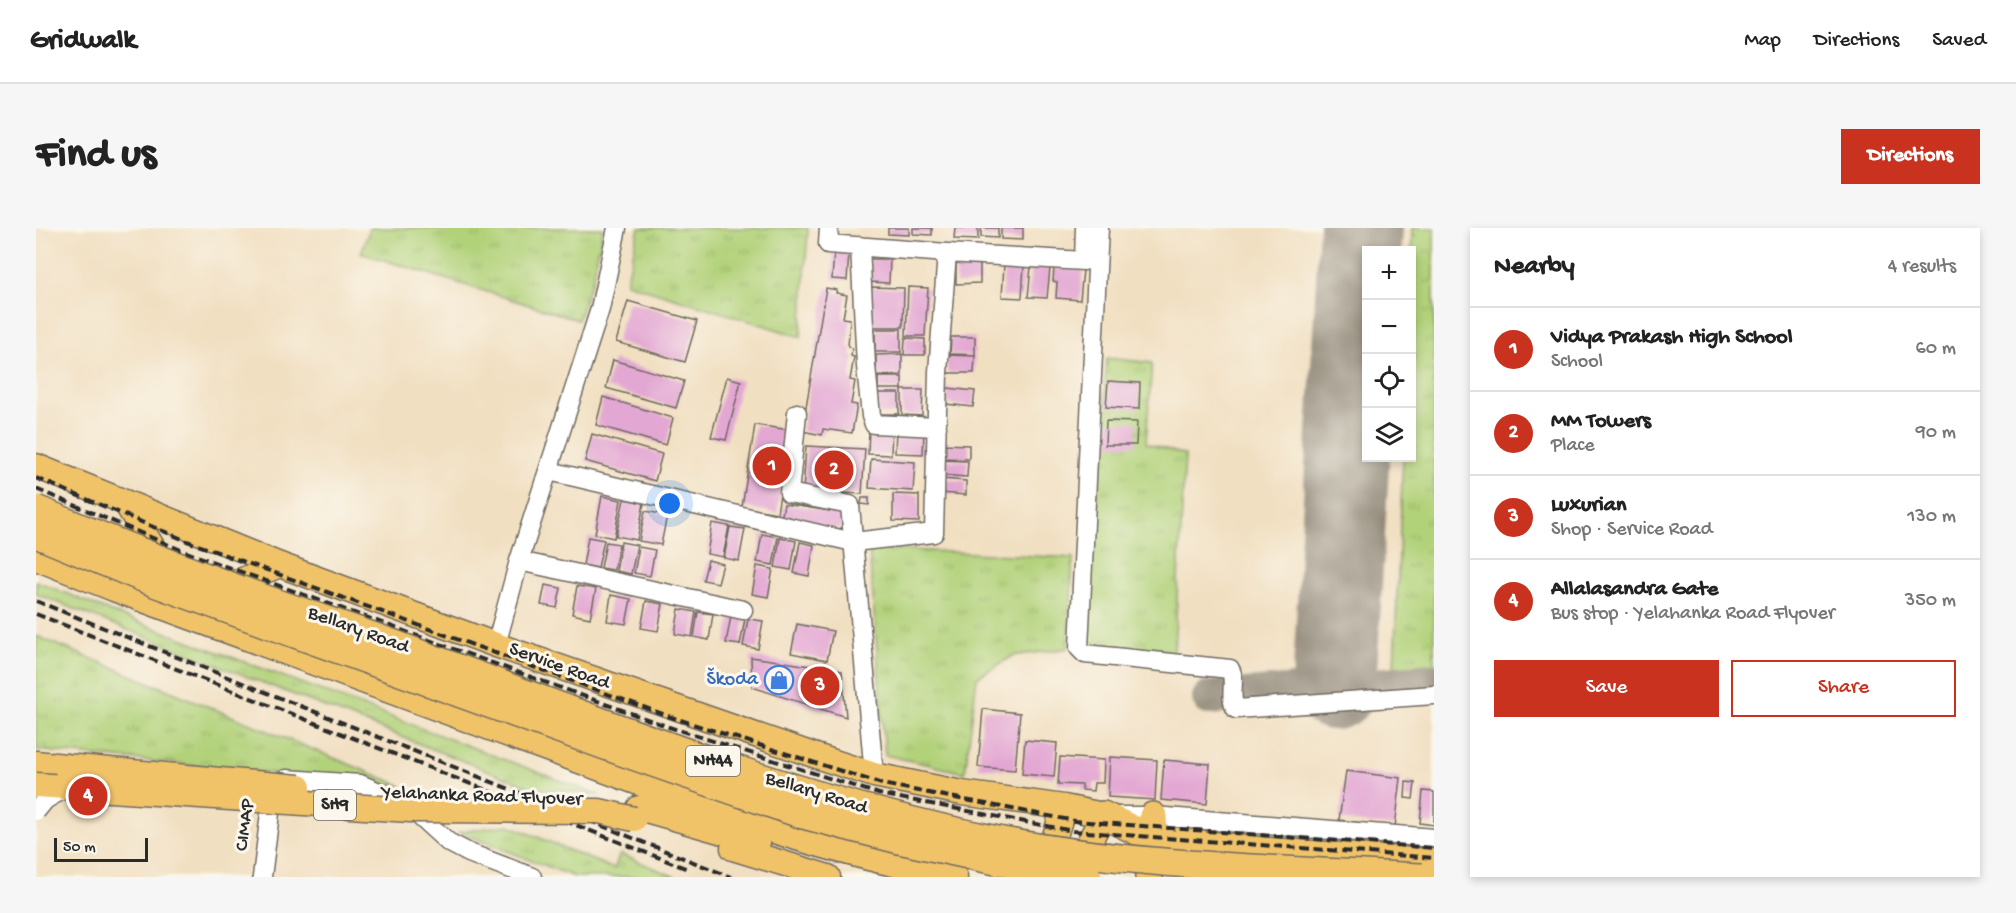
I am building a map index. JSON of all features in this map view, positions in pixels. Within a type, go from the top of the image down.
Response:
[{"type":"highway","name":"Bellary Road","points":[[36,509],[253,594],[399,645],[582,714],[787,787],[878,812],[1002,841],[1097,856],[1422,877]]},
{"type":"highway","name":"Bellary Road","points":[[36,534],[157,584],[803,815],[909,843],[1088,877]]},
{"type":"highway","points":[[1103,815],[1262,851],[1434,863]]},
{"type":"highway","points":[[1149,877],[1154,828]]},
{"type":"main road","name":"Service Road","points":[[36,466],[280,566],[496,645],[874,775],[962,793],[1064,807],[1103,815]]},
{"type":"main road","points":[[114,589],[156,591],[165,583],[167,573],[158,554],[127,505]]},
{"type":"main road","points":[[36,558],[114,589],[731,817],[788,836],[898,866],[955,877]]},
{"type":"main road","points":[[254,639],[232,620],[225,610],[225,596],[232,584],[280,566]]},
{"type":"main road","name":"Yelahanka Road Flyover","points":[[36,763],[409,797],[599,801],[828,877]]},
{"type":"main road","name":"Yelahanka Road Flyover","points":[[36,785],[410,810],[636,813],[883,877]]},
{"type":"main road","points":[[1029,877],[1036,873],[1047,855],[1064,807]]},
{"type":"main road","points":[[1069,877],[1078,866],[1103,815]]},
{"type":"street","points":[[496,645],[519,561],[600,309],[617,228]]},
{"type":"street","points":[[829,228],[828,244],[1084,261],[1085,228]]},
{"type":"street","points":[[1100,228],[1079,648],[1084,654],[1225,667],[1232,672],[1233,704],[1236,709],[1372,692],[1434,695]]},
{"type":"street","points":[[860,246],[871,416],[874,423],[879,425],[937,427]]},
{"type":"street","points":[[549,471],[853,542],[934,533],[938,372],[947,253]]},
{"type":"street","points":[[797,413],[789,493],[850,505],[874,775]]},
{"type":"street","points":[[519,561],[743,610]]},
{"type":"street","points":[[36,758],[274,779],[360,784],[405,803],[448,842],[532,877]]},
{"type":"street","name":"CIMAP","points":[[262,877],[274,779]]},
{"type":"street","points":[[36,811],[45,800],[66,788]]},
{"type":"street","points":[[36,797],[270,811],[428,824]]},
{"type":"street","points":[[1154,828],[1434,838]]},
{"type":"green space","points":[[370,228],[603,228],[593,277],[578,320],[361,253]]},
{"type":"green space","points":[[639,228],[808,228],[801,337],[626,283]]},
{"type":"green space","points":[[1412,228],[1434,228],[1434,667],[1394,668],[1403,462],[1416,462],[1416,246],[1412,246]]},
{"type":"green space","points":[[1107,358],[1152,363],[1146,443],[1185,455],[1174,652],[1085,643]]},
{"type":"green space","points":[[869,548],[1073,558],[1068,648],[1013,656],[977,677],[965,773],[885,755]]},
{"type":"green space","points":[[36,581],[114,613],[599,795],[532,788],[36,594]]},
{"type":"green space","points":[[36,636],[402,786],[36,750]]},
{"type":"green space","points":[[509,825],[614,869],[620,854],[676,877],[575,877],[458,832]]},
{"type":"building","points":[[888,228],[909,228],[909,235],[888,234]]},
{"type":"building","points":[[913,228],[932,228],[932,235],[913,234]]},
{"type":"building","points":[[955,228],[978,228],[978,240],[954,239]]},
{"type":"building","points":[[981,228],[998,228],[998,238],[981,237]]},
{"type":"building","points":[[1001,228],[1023,228],[1023,240],[1001,239]]},
{"type":"building","points":[[834,252],[849,253],[847,280],[832,279]]},
{"type":"building","points":[[980,258],[980,283],[956,284],[956,259]]},
{"type":"building","points":[[870,259],[890,259],[889,283],[869,282]]},
{"type":"building","points":[[1004,264],[1024,264],[1022,298],[1002,297]]},
{"type":"building","points":[[1031,267],[1050,268],[1047,298],[1028,297]]},
{"type":"building","points":[[1054,268],[1083,270],[1080,300],[1056,298],[1057,282],[1053,281]]},
{"type":"building","points":[[870,287],[904,288],[903,327],[872,327]]},
{"type":"building","points":[[908,287],[928,288],[925,336],[906,336]]},
{"type":"building","points":[[826,288],[847,295],[843,318],[850,319],[848,347],[852,348],[851,356],[854,357],[850,380],[855,381],[851,404],[857,405],[852,433],[823,429],[822,435],[802,431]]},
{"type":"building","points":[[628,301],[697,321],[685,362],[616,342]]},
{"type":"building","points":[[875,329],[901,329],[901,352],[875,352]]},
{"type":"building","points":[[951,337],[975,337],[975,355],[950,354]]},
{"type":"building","points":[[905,338],[925,339],[925,355],[904,355]]},
{"type":"building","points":[[902,354],[902,375],[876,376],[876,355]]},
{"type":"building","points":[[947,355],[975,356],[974,373],[947,373]]},
{"type":"building","points":[[613,360],[684,381],[676,408],[606,388]]},
{"type":"building","points":[[727,377],[741,381],[726,440],[711,437]]},
{"type":"building","points":[[878,377],[902,377],[902,389],[878,389]]},
{"type":"building","points":[[1108,381],[1140,383],[1139,409],[1106,407]]},
{"type":"building","points":[[947,388],[975,391],[973,407],[946,404]]},
{"type":"building","points":[[902,390],[923,390],[922,416],[902,415]]},
{"type":"building","points":[[878,393],[899,393],[899,414],[877,414]]},
{"type":"building","points":[[603,397],[673,418],[666,445],[596,425]]},
{"type":"building","points":[[1106,421],[1137,422],[1136,445],[1105,445]]},
{"type":"building","points":[[755,425],[790,430],[777,513],[742,507]]},
{"type":"building","points":[[869,429],[892,429],[891,455],[868,454]]},
{"type":"building","points":[[896,429],[924,430],[923,454],[895,453]]},
{"type":"building","points":[[592,434],[662,454],[655,481],[585,461]]},
{"type":"building","points":[[941,444],[969,445],[969,459],[941,458]]},
{"type":"building","points":[[806,446],[865,449],[862,494],[803,491]]},
{"type":"building","points":[[871,459],[915,462],[913,491],[869,488]]},
{"type":"building","points":[[941,460],[968,461],[967,477],[940,475]]},
{"type":"building","points":[[942,479],[966,481],[966,495],[941,493]]},
{"type":"building","points":[[893,494],[919,495],[919,522],[893,521]]},
{"type":"building","points":[[602,496],[621,500],[614,538],[595,534]]},
{"type":"building","points":[[862,498],[869,498],[869,505],[861,504]]},
{"type":"building","points":[[624,499],[644,503],[637,540],[616,536]]},
{"type":"building","points":[[784,504],[844,513],[841,529],[781,520]]},
{"type":"building","points":[[645,511],[667,515],[661,545],[639,541]]},
{"type":"building","points":[[712,523],[729,526],[723,557],[707,554]]},
{"type":"building","points":[[730,527],[745,529],[739,561],[724,558]]},
{"type":"building","points":[[762,534],[778,537],[773,565],[757,562]]},
{"type":"building","points":[[588,537],[604,540],[598,568],[583,565]]},
{"type":"building","points":[[780,538],[796,541],[791,570],[775,567]]},
{"type":"building","points":[[606,542],[619,544],[614,570],[601,568]]},
{"type":"building","points":[[621,542],[637,545],[631,574],[616,571]]},
{"type":"building","points":[[800,542],[814,545],[809,576],[794,573]]},
{"type":"building","points":[[639,547],[655,550],[650,576],[634,573]]},
{"type":"building","points":[[708,560],[723,564],[718,583],[703,580]]},
{"type":"building","points":[[757,566],[773,569],[768,597],[752,594]]},
{"type":"building","points":[[545,585],[561,588],[557,608],[541,605]]},
{"type":"building","points":[[577,586],[596,589],[590,618],[572,614]]},
{"type":"building","points":[[611,595],[631,599],[626,624],[607,621]]},
{"type":"building","points":[[646,601],[663,604],[658,631],[641,628]]},
{"type":"building","points":[[679,609],[696,612],[692,637],[675,634]]},
{"type":"building","points":[[698,612],[713,614],[709,640],[694,637]]},
{"type":"building","points":[[731,616],[745,619],[740,645],[726,643]]},
{"type":"building","points":[[748,619],[763,621],[758,649],[743,646]]},
{"type":"building","points":[[797,624],[833,631],[827,660],[791,653]]},
{"type":"building","points":[[751,657],[842,671],[846,717],[752,687]]},
{"type":"building","points":[[983,709],[1020,713],[1015,770],[978,767]]},
{"type":"building","points":[[1025,740],[1057,743],[1054,777],[1022,774]]},
{"type":"building","points":[[1060,757],[1104,760],[1103,783],[1094,783],[1093,791],[1082,790],[1082,785],[1058,784]]},
{"type":"building","points":[[1110,757],[1157,760],[1155,800],[1108,797]]},
{"type":"building","points":[[1164,760],[1210,764],[1207,804],[1161,800]]},
{"type":"building","points":[[1346,771],[1401,778],[1395,827],[1339,820]]},
{"type":"building","points":[[1406,782],[1415,783],[1413,799],[1405,798]]},
{"type":"building","points":[[1423,791],[1434,792],[1434,825],[1420,823]]},
{"type":"taxiway","points":[[1209,698],[1434,680]]},
{"type":"runway","points":[[1334,688],[1361,228]]},
{"type":"railway","points":[[36,478],[187,541],[671,717],[882,784],[1075,821],[1434,848]]},
{"type":"railway","points":[[36,489],[186,552],[669,727],[879,794],[1073,831],[1434,858]]},
{"type":"railway","points":[[36,601],[731,877]]},
{"type":"railway","points":[[36,614],[688,869]]},
{"type":"place","name":"Vidya Prakash High School","points":[[772,466]]},
{"type":"place","name":"MM Towers","points":[[834,470]]},
{"type":"place","name":"Škoda","points":[[779,680]]},
{"type":"place","name":"Luxurian","points":[[820,686]]},
{"type":"place","name":"Allalasandra Gate","points":[[88,796]]}]
